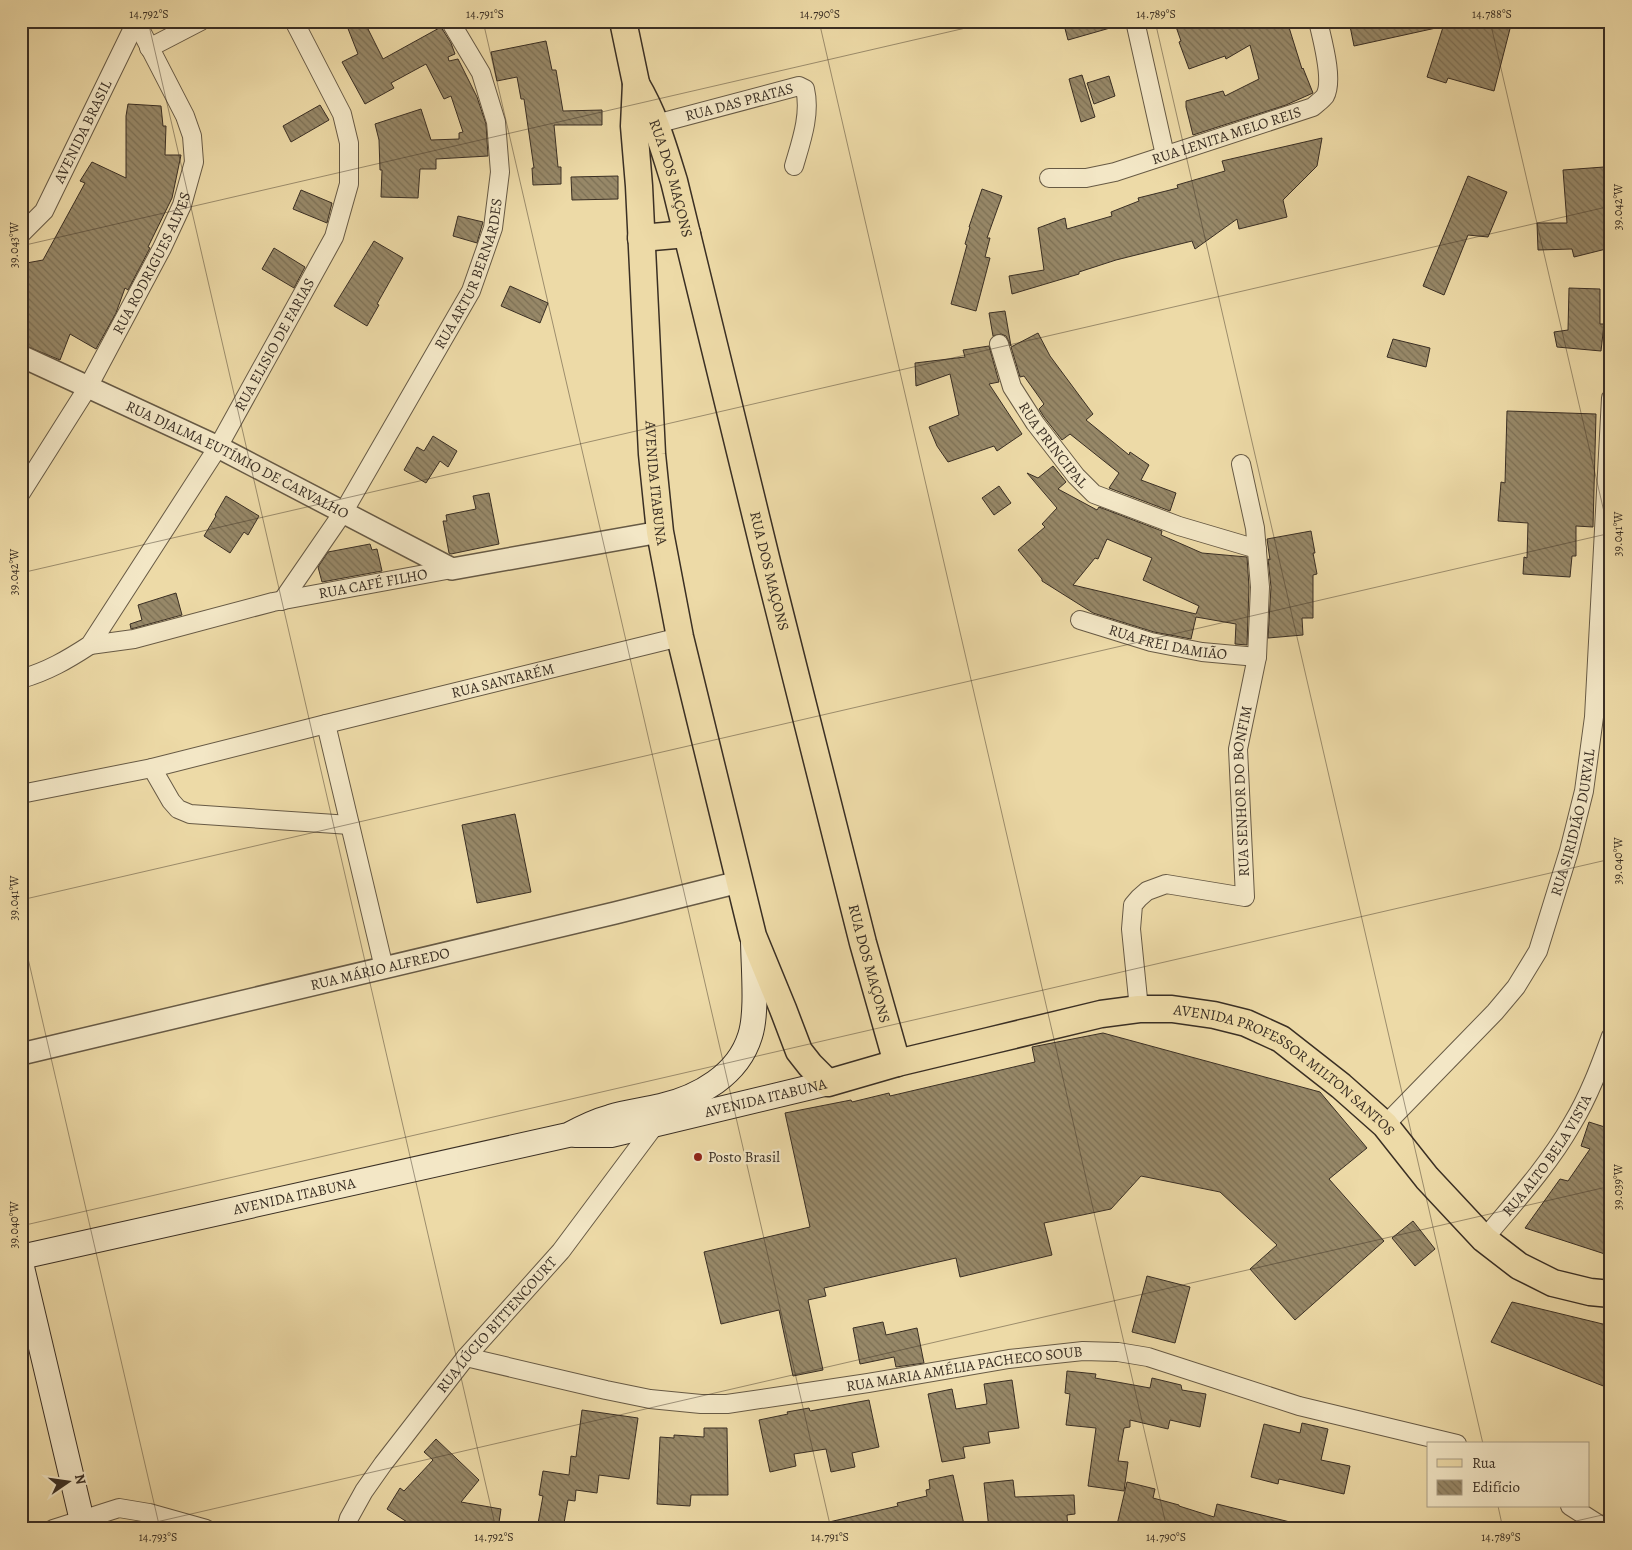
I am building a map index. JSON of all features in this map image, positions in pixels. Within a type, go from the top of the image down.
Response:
[{"type":"main road","name":"AVENIDA ITABUNA","points":[[624,21],[636,83],[634,126],[642,238],[652,454],[660,532],[680,637],[753,936],[798,1051],[828,1083]]},
{"type":"main road","name":"RUA DOS MAÇONS","points":[[636,83],[648,104],[656,124],[674,181],[856,915],[897,1063]]},
{"type":"main road","points":[[642,238],[687,234]]},
{"type":"main road","name":"AVENIDA ITABUNA","points":[[568,1135],[610,1116],[664,1105],[700,1092],[724,1077],[739,1060],[750,1036],[754,1011],[753,936]]},
{"type":"main road","name":"AVENIDA PROFESSOR MILTON SANTOS","points":[[828,1083],[897,1063],[1101,1014],[1139,1008],[1172,1009],[1214,1015],[1246,1023],[1281,1039],[1342,1086],[1385,1125],[1427,1178],[1484,1239],[1519,1266],[1552,1283],[1590,1292],[1611,1294]]},
{"type":"main road","name":"AVENIDA ITABUNA","points":[[21,1257],[568,1135],[610,1135],[828,1083]]},
{"type":"main road","points":[[21,1263],[83,1524]]},
{"type":"street","name":"RUA RODRIGUES ALVES","points":[[21,493],[88,388],[162,248],[182,204],[194,162],[192,136],[186,116],[136,21]]},
{"type":"street","name":"AVENIDA BRASIL","points":[[21,234],[44,211],[136,21]]},
{"type":"street","points":[[149,48],[201,21]]},
{"type":"street","name":"RUA ELISIO DE FARIAS","points":[[90,645],[218,447],[334,236],[349,184],[349,143],[342,114],[294,21]]},
{"type":"street","name":"RUA ARTUR BERNARDES","points":[[282,601],[344,511],[471,292],[493,228],[500,172],[496,122],[481,73],[450,21]]},
{"type":"street","points":[[1135,21],[1166,155]]},
{"type":"street","name":"RUA LENITA MELO REIS","points":[[1049,178],[1086,178],[1115,172],[1313,107],[1325,96],[1328,77],[1326,57],[1318,21]]},
{"type":"street","name":"RUA DAS PRATAS","points":[[656,124],[799,86],[805,89],[806,96],[804,127],[794,166]]},
{"type":"street","name":"RUA PRINCIPAL","points":[[999,344],[1012,387],[1034,423],[1076,476],[1094,494],[1179,526],[1257,549]]},
{"type":"street","name":"RUA DJALMA EUTÍMIO DE CARVALHO","points":[[21,356],[218,447],[344,511],[452,569]]},
{"type":"street","name":"RUA SIRIDIÃO DURVAL","points":[[1385,1125],[1495,1012],[1516,987],[1538,951],[1570,851],[1584,792],[1594,717],[1611,398]]},
{"type":"street","name":"RUA SENHOR DO BONFIM","points":[[1139,1008],[1131,929],[1133,905],[1139,898],[1147,891],[1166,884],[1245,897],[1238,749],[1257,657],[1260,587],[1255,528],[1241,464]]},
{"type":"street","name":"RUA CAFÉ FILHO","points":[[90,645],[134,639],[282,601],[660,532]]},
{"type":"street","name":"RUA FREI DAMIÃO","points":[[1080,620],[1160,644],[1202,652],[1257,657]]},
{"type":"street","name":"RUA SANTARÉM","points":[[21,794],[152,768],[680,637]]},
{"type":"street","points":[[21,679],[43,673],[90,645]]},
{"type":"street","points":[[326,724],[384,968]]},
{"type":"street","points":[[152,768],[171,801],[178,809],[190,814],[350,825]]},
{"type":"street","name":"RUA MÁRIO ALFREDO","points":[[21,1054],[739,882]]},
{"type":"street","name":"RUA ALTO BELA VISTA","points":[[1484,1239],[1550,1158],[1573,1123],[1596,1076],[1611,1036]]},
{"type":"street","name":"RUA LÚCIO BITTENCOURT","points":[[346,1529],[364,1491],[466,1358],[561,1251],[655,1125]]},
{"type":"street","name":"RUA MARIA AMÉLIA PACHECO SOUB","points":[[466,1358],[650,1399],[701,1404],[727,1404],[1038,1355],[1083,1351],[1118,1352],[1148,1357],[1299,1406],[1449,1442]]},
{"type":"street","points":[[53,1529],[83,1524],[119,1508],[149,1513],[206,1529]]},
{"type":"street","points":[[1573,1508],[1606,1529]]},
{"type":"building","points":[[345,21],[364,21],[383,59],[441,27],[451,43],[455,54],[448,57],[449,61],[458,59],[477,97],[486,124],[488,156],[436,159],[436,169],[420,169],[418,198],[381,197],[382,170],[380,170],[379,140],[375,124],[421,109],[431,140],[459,139],[459,133],[463,132],[451,96],[444,99],[426,64],[391,83],[394,88],[365,104],[342,62],[358,54]]},
{"type":"building","points":[[1063,21],[1117,21],[1117,26],[1068,40]]},
{"type":"building","points":[[1174,21],[1210,21],[1212,28],[1226,21],[1287,21],[1302,69],[1313,93],[1286,105],[1193,135],[1186,101],[1223,91],[1225,96],[1259,79],[1250,45],[1226,59],[1225,56],[1189,69]]},
{"type":"building","points":[[1349,21],[1435,21],[1436,28],[1354,46]]},
{"type":"building","points":[[1445,21],[1512,21],[1494,91],[1448,78],[1446,83],[1427,77]]},
{"type":"building","points":[[546,41],[552,70],[556,70],[563,111],[602,110],[602,125],[554,125],[558,167],[561,167],[561,184],[533,185],[532,168],[534,168],[524,99],[521,99],[517,77],[497,81],[491,52]]},
{"type":"building","points":[[1082,75],[1095,117],[1081,122],[1069,79]]},
{"type":"building","points":[[1109,76],[1115,96],[1094,104],[1087,83]]},
{"type":"building","points":[[128,104],[161,106],[163,126],[166,126],[165,155],[181,155],[172,198],[148,247],[150,248],[128,290],[125,288],[116,313],[96,349],[70,334],[60,360],[21,344],[21,264],[43,260],[85,183],[80,181],[92,162],[126,178],[126,116]]},
{"type":"building","points":[[320,105],[329,120],[291,142],[283,126]]},
{"type":"building","points":[[1322,138],[1317,166],[1283,200],[1287,217],[1239,229],[1237,219],[1195,249],[1192,241],[1116,260],[1079,272],[1079,274],[1012,294],[1009,276],[1044,270],[1038,228],[1065,218],[1067,229],[1112,216],[1111,212],[1139,201],[1138,198],[1178,188],[1177,185],[1225,171],[1222,161]]},
{"type":"building","points":[[1604,167],[1609,228],[1606,249],[1574,257],[1572,249],[1538,250],[1537,223],[1567,223],[1563,170]]},
{"type":"building","points":[[618,176],[618,199],[572,200],[571,177]]},
{"type":"building","points":[[1468,176],[1507,192],[1488,237],[1468,235],[1444,295],[1423,286]]},
{"type":"building","points":[[982,189],[1002,196],[987,238],[990,238],[985,257],[990,258],[976,311],[951,304],[967,245],[965,244],[969,227]]},
{"type":"building","points":[[301,190],[332,203],[327,223],[293,209]]},
{"type":"building","points":[[458,216],[483,222],[477,243],[453,236]]},
{"type":"building","points":[[374,241],[403,258],[367,326],[334,306]]},
{"type":"building","points":[[274,248],[305,267],[294,288],[262,269]]},
{"type":"building","points":[[510,286],[548,303],[540,323],[501,306]]},
{"type":"building","points":[[1569,288],[1600,289],[1600,324],[1604,324],[1601,351],[1557,347],[1554,332],[1568,330]]},
{"type":"building","points":[[1005,311],[1011,346],[1006,336],[1001,334],[993,336],[989,313]]},
{"type":"building","points":[[1038,333],[1050,356],[1093,414],[1086,420],[1129,455],[1130,452],[1149,465],[1141,480],[1176,493],[1170,511],[1109,488],[1119,473],[1070,434],[1062,440],[1044,417],[1039,409],[1044,404],[1024,376],[1020,377],[1011,347]]},
{"type":"building","points":[[1393,339],[1430,348],[1426,367],[1387,357]]},
{"type":"building","points":[[989,346],[999,382],[989,384],[1022,434],[997,451],[994,446],[948,462],[937,446],[929,427],[959,415],[950,374],[916,386],[915,363],[965,357],[963,350]]},
{"type":"building","points":[[1507,411],[1596,414],[1593,527],[1576,526],[1576,556],[1572,556],[1570,577],[1523,574],[1524,557],[1527,558],[1528,523],[1498,521],[1501,482],[1505,483]]},
{"type":"building","points":[[433,436],[457,451],[448,467],[440,461],[426,483],[404,470],[417,447],[424,451]]},
{"type":"building","points":[[1053,466],[1066,482],[1058,489],[1097,510],[1099,507],[1162,531],[1161,535],[1202,553],[1247,557],[1249,587],[1247,645],[1235,644],[1236,624],[1196,617],[1191,639],[1154,632],[1093,613],[1042,581],[1018,550],[1045,527],[1042,524],[1057,508],[1027,473],[1038,478]],"holes":[[[1107,539],[1152,558],[1143,580],[1199,606],[1196,614],[1073,585],[1095,558],[1098,559]]]},
{"type":"building","points":[[999,486],[1011,503],[994,515],[982,498]]},
{"type":"building","points":[[489,493],[499,544],[449,553],[443,521],[447,521],[446,515],[476,509],[473,496]]},
{"type":"building","points":[[226,496],[259,516],[248,535],[244,532],[230,553],[204,536]]},
{"type":"building","points":[[1311,531],[1317,574],[1313,575],[1313,618],[1302,618],[1303,635],[1268,638],[1271,587],[1267,539]]},
{"type":"building","points":[[370,544],[372,550],[377,549],[382,571],[322,582],[318,567],[328,552]]},
{"type":"building","points":[[176,593],[182,615],[131,629],[130,624],[142,620],[138,605]]},
{"type":"building","points":[[515,814],[531,892],[477,903],[462,825]]},
{"type":"building","points":[[1103,1033],[1320,1092],[1367,1148],[1329,1179],[1384,1241],[1295,1320],[1250,1269],[1277,1245],[1220,1192],[1141,1176],[1111,1209],[1044,1223],[1052,1255],[960,1277],[956,1258],[824,1288],[826,1296],[808,1300],[823,1370],[793,1376],[779,1310],[721,1324],[704,1252],[810,1227],[785,1113],[851,1100],[852,1102],[889,1093],[890,1096],[1035,1062],[1032,1047]]},
{"type":"building","points":[[1589,1122],[1611,1129],[1611,1256],[1525,1228],[1560,1179],[1568,1181],[1590,1149],[1581,1146]]},
{"type":"building","points":[[1413,1221],[1435,1249],[1415,1266],[1392,1238]]},
{"type":"building","points":[[1147,1276],[1190,1287],[1175,1343],[1132,1332]]},
{"type":"building","points":[[1512,1302],[1611,1326],[1611,1389],[1491,1342]]},
{"type":"building","points":[[883,1322],[886,1335],[917,1328],[924,1363],[896,1367],[894,1357],[860,1364],[853,1328]]},
{"type":"building","points":[[1067,1371],[1096,1374],[1095,1378],[1150,1388],[1152,1378],[1181,1385],[1182,1390],[1206,1394],[1200,1427],[1170,1420],[1168,1429],[1130,1420],[1130,1427],[1124,1428],[1118,1461],[1128,1462],[1124,1491],[1088,1486],[1096,1428],[1066,1425],[1070,1394],[1065,1393]]},
{"type":"building","points":[[1012,1380],[1019,1428],[988,1432],[990,1443],[963,1447],[965,1458],[942,1462],[928,1394],[952,1389],[956,1409],[987,1404],[984,1384]]},
{"type":"building","points":[[869,1400],[879,1447],[852,1453],[855,1467],[831,1472],[826,1449],[794,1454],[796,1466],[770,1472],[759,1420],[809,1408],[810,1411]]},
{"type":"building","points":[[582,1410],[638,1418],[629,1479],[599,1475],[597,1493],[576,1490],[575,1501],[568,1500],[563,1529],[537,1529],[543,1496],[539,1495],[543,1471],[569,1475],[571,1456],[576,1457]]},
{"type":"building","points":[[1302,1423],[1328,1429],[1321,1460],[1350,1466],[1344,1494],[1279,1479],[1278,1484],[1251,1477],[1264,1424],[1300,1433]]},
{"type":"building","points":[[704,1428],[727,1428],[728,1495],[691,1495],[690,1506],[657,1504],[660,1437],[674,1438],[674,1435],[704,1437]]},
{"type":"building","points":[[436,1439],[479,1480],[461,1502],[501,1509],[498,1529],[418,1529],[387,1509],[400,1488],[404,1491],[433,1460],[424,1452]]},
{"type":"building","points":[[953,1475],[965,1529],[830,1529],[829,1522],[898,1506],[897,1503],[927,1496],[926,1490],[930,1489],[929,1480]]},
{"type":"building","points":[[1013,1480],[1015,1497],[1074,1495],[1075,1514],[1067,1515],[1068,1529],[989,1529],[984,1483]]},
{"type":"building","points":[[1127,1482],[1155,1489],[1153,1498],[1214,1517],[1217,1504],[1294,1523],[1293,1529],[1116,1529]]},
{"type":"place","name":"Posto Brasil","points":[[698,1157]]}]
